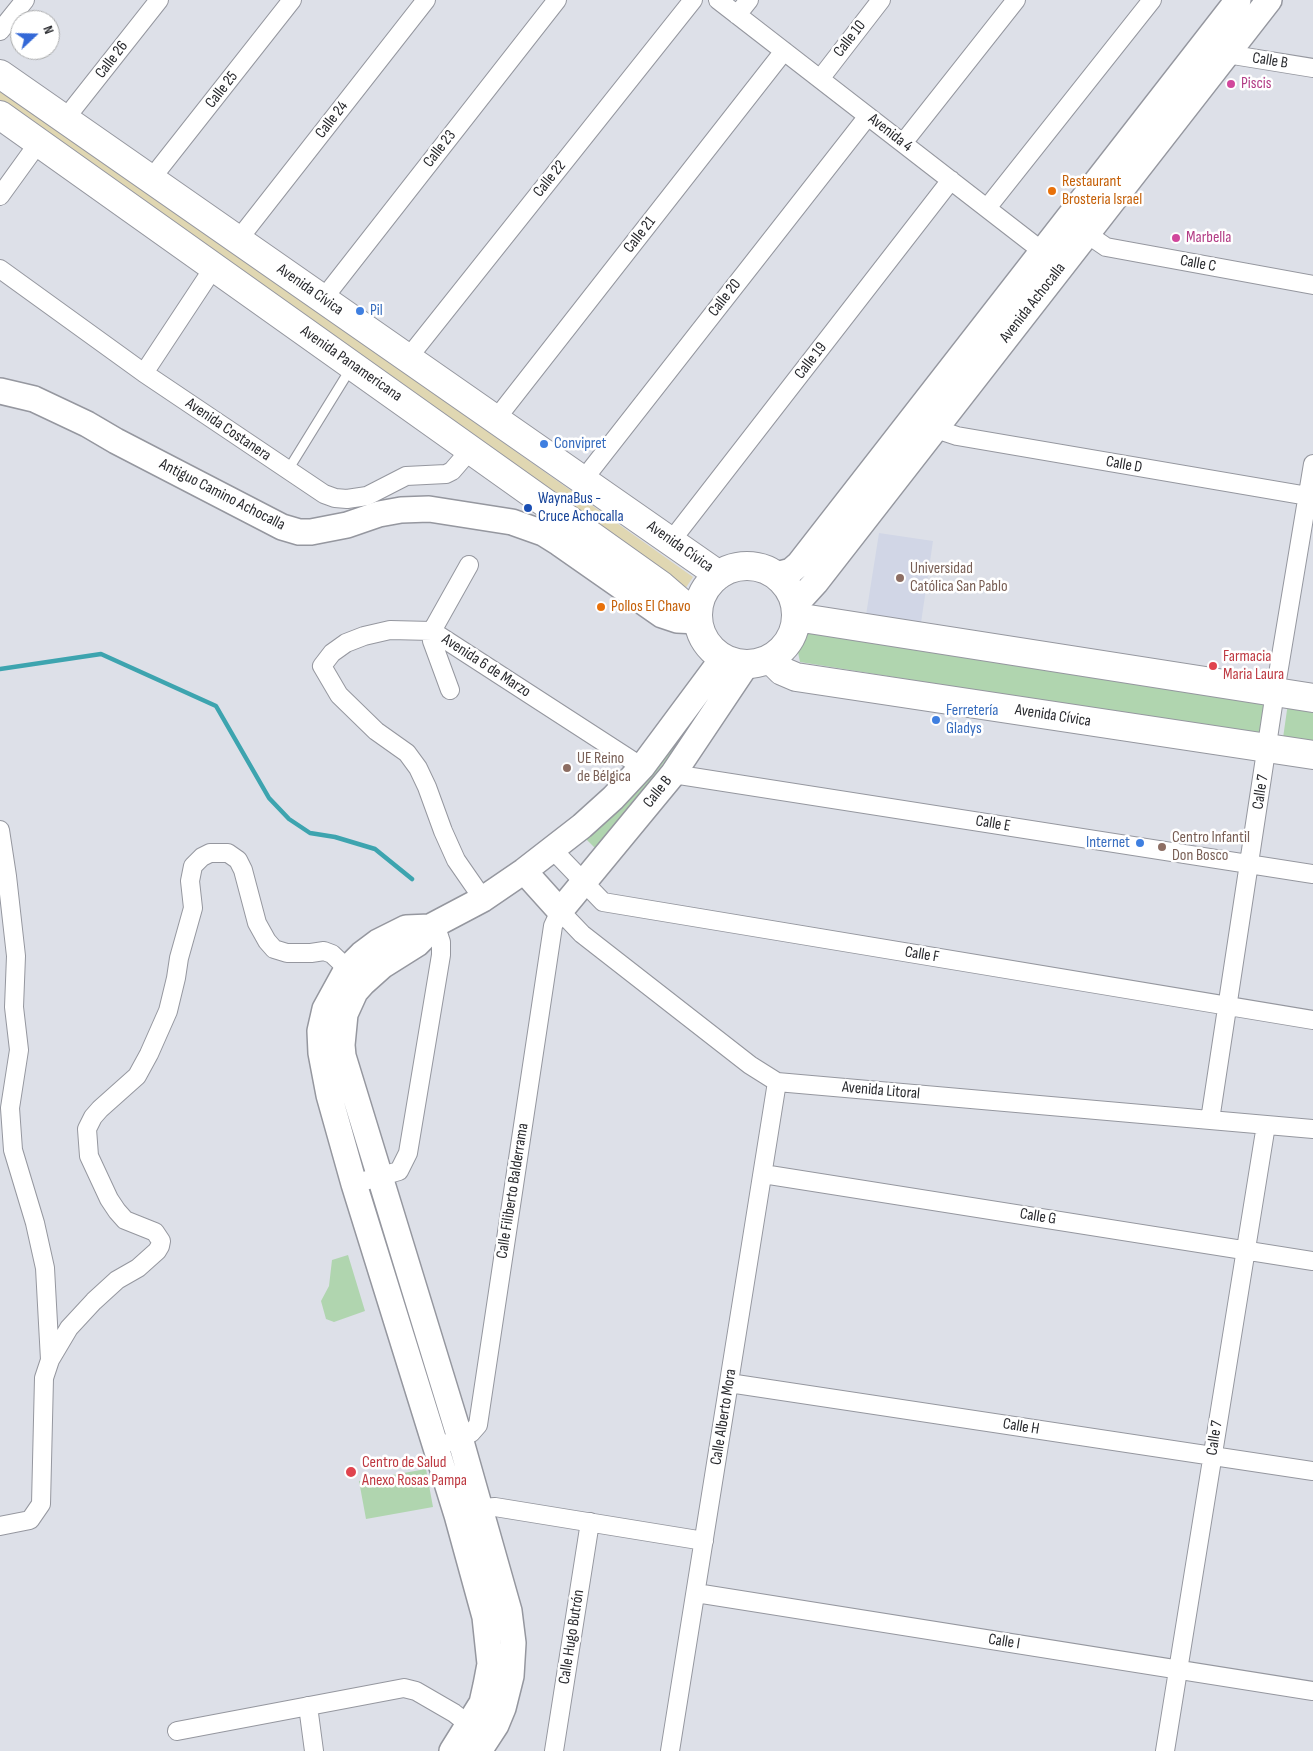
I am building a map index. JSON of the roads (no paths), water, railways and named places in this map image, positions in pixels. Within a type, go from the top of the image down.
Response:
[{"type":"main road","name":"Avenida Cívica","points":[[0,74],[719,575]]},
{"type":"main road","name":"Avenida Panamericana","points":[[0,115],[662,586],[698,619]]},
{"type":"main road","points":[[760,567],[776,575],[788,588],[796,611],[795,629],[783,650],[746,661],[713,651],[705,641],[698,619],[701,597],[705,589],[719,575],[734,568],[760,567]]},
{"type":"main road","points":[[796,611],[1313,698]]},
{"type":"main road","name":"Avenida Cívica","points":[[746,661],[796,677],[1313,755]]},
{"type":"street","points":[[0,31],[25,0]]},
{"type":"street","name":"Calle 26","points":[[65,119],[159,0]]},
{"type":"street","name":"Calle 25","points":[[151,179],[292,0]]},
{"type":"street","name":"Calle 24","points":[[238,240],[426,0]]},
{"type":"street","name":"Calle 23","points":[[323,299],[557,0]]},
{"type":"street","name":"Calle 22","points":[[408,358],[693,0]]},
{"type":"street","name":"Avenida 4","points":[[718,0],[1052,258]]},
{"type":"street","points":[[737,15],[748,0]]},
{"type":"street","name":"Calle 10","points":[[820,79],[881,0]]},
{"type":"street","points":[[903,143],[1016,0]]},
{"type":"street","points":[[986,208],[1152,0]]},
{"type":"street","name":"Avenida Achocalla","points":[[796,611],[816,582],[937,426],[1052,258],[1238,0]]},
{"type":"street","name":"Avenida Achocalla","points":[[776,575],[791,570],[799,564],[1052,258],[1087,234],[1269,0]]},
{"type":"street","name":"Calle 21","points":[[496,419],[784,51]]},
{"type":"street","name":"Calle B","points":[[1228,52],[1233,55],[1313,68]]},
{"type":"street","name":"Calle 20","points":[[583,480],[868,116]]},
{"type":"street","points":[[0,196],[38,142]]},
{"type":"street","name":"Calle 19","points":[[670,541],[952,180]]},
{"type":"street","name":"Calle C","points":[[1087,234],[1106,247],[1313,285]]},
{"type":"street","points":[[144,373],[214,267]]},
{"type":"street","name":"Avenida Costanera","points":[[0,270],[144,373],[324,494],[347,500],[367,496],[406,476],[446,474],[452,471],[471,449]]},
{"type":"street","name":"Antiguo Camino Achocalla","points":[[0,391],[34,399],[87,424],[282,527],[299,532],[312,532],[347,525],[379,514],[401,510],[429,509],[512,522],[543,533],[662,615],[677,620],[698,619]]},
{"type":"street","name":"Calle D","points":[[937,426],[945,432],[957,436],[1311,496]]},
{"type":"street","name":"Calle 7","points":[[1210,1120],[1275,692],[1311,496],[1313,464]]},
{"type":"street","points":[[450,690],[432,641],[432,632],[469,565]]},
{"type":"street","name":"Avenida 6 de Marzo","points":[[483,899],[456,860],[418,768],[407,753],[376,731],[338,695],[322,666],[332,653],[346,643],[364,636],[390,630],[432,632],[642,767]]},
{"type":"street","name":"Calle B","points":[[433,925],[483,899],[553,850],[613,798],[746,661]]},
{"type":"street","name":"Calle B","points":[[560,911],[673,774],[746,661]]},
{"type":"street","name":"Calle E","points":[[673,774],[1313,874]]},
{"type":"street","points":[[0,830],[16,956],[14,1007],[19,1050],[10,1108],[13,1150],[35,1223],[45,1268],[50,1360]]},
{"type":"street","name":"Calle F","points":[[553,850],[603,902],[1313,1020]]},
{"type":"street","points":[[0,1526],[30,1520],[41,1504],[44,1378],[50,1360],[69,1328],[94,1301],[117,1280],[138,1268],[160,1246],[161,1241],[155,1232],[125,1220],[109,1199],[89,1156],[88,1128],[93,1117],[100,1109],[137,1076],[168,1011],[192,908],[190,881],[193,866],[202,857],[210,853],[228,853],[238,860],[243,870],[257,922],[267,941],[274,949],[286,953],[324,951],[332,954],[355,976]]},
{"type":"street","name":"Avenida Litoral","points":[[524,872],[590,940],[750,1065],[777,1082],[1313,1130]]},
{"type":"street","name":"Calle Filiberto Balderrama","points":[[436,1447],[470,1433],[478,1425],[553,926],[560,911]]},
{"type":"street","points":[[354,1184],[380,1176],[398,1171],[408,1153],[441,955],[441,942],[433,925],[406,928],[378,942],[362,954],[355,976],[355,992],[345,1014],[342,1045],[343,1056],[380,1176],[460,1438],[481,1508],[509,1611],[513,1643],[512,1676],[496,1724],[478,1739],[452,1751]]},
{"type":"street","points":[[355,976],[325,1009],[320,1030],[321,1053],[329,1095],[354,1184],[457,1515],[485,1617],[490,1664],[482,1703],[478,1739]]},
{"type":"street","name":"Calle Alberto Mora","points":[[670,1751],[777,1082]]},
{"type":"street","name":"Calle 7","points":[[1164,1751],[1266,1125]]},
{"type":"street","name":"Calle G","points":[[763,1174],[1313,1261]]},
{"type":"street","name":"Calle H","points":[[730,1383],[1313,1471]]},
{"type":"street","points":[[457,1515],[481,1508],[495,1507],[704,1541]]},
{"type":"street","name":"Calle Hugo Butrón","points":[[554,1751],[590,1522]]},
{"type":"street","name":"Calle I","points":[[696,1593],[1313,1691]]},
{"type":"street","points":[[177,1730],[404,1688],[416,1691],[454,1713],[478,1739]]},
{"type":"street","points":[[308,1706],[314,1751]]},
{"type":"lane","points":[[288,470],[353,366]]},
{"type":"waterway","points":[[0,669],[101,654],[216,706],[269,798],[289,819],[310,833],[335,837],[375,849],[412,879]]},
{"type":"place","name":"Piscis","points":[[1231,84]]},
{"type":"place","name":"Restaurant Brosteria Israel","points":[[1052,191]]},
{"type":"place","name":"Marbella","points":[[1176,238]]},
{"type":"place","name":"Pil","points":[[360,311]]},
{"type":"place","name":"Convipret","points":[[544,444]]},
{"type":"place","name":"WaynaBus - Cruce Achocalla","points":[[528,508]]},
{"type":"place","name":"Universidad Católica San Pablo","points":[[900,578]]},
{"type":"place","name":"Pollos El Chavo","points":[[601,607]]},
{"type":"place","name":"Farmacia Maria Laura","points":[[1213,666]]},
{"type":"place","name":"Ferretería Gladys","points":[[936,720]]},
{"type":"place","name":"UE Reino de Bélgica","points":[[567,768]]},
{"type":"place","name":"Internet","points":[[1140,843]]},
{"type":"place","name":"Centro Infantil Don Bosco","points":[[1162,847]]},
{"type":"place","name":"Centro de Salud Anexo Rosas Pampa","points":[[351,1472]]}]
